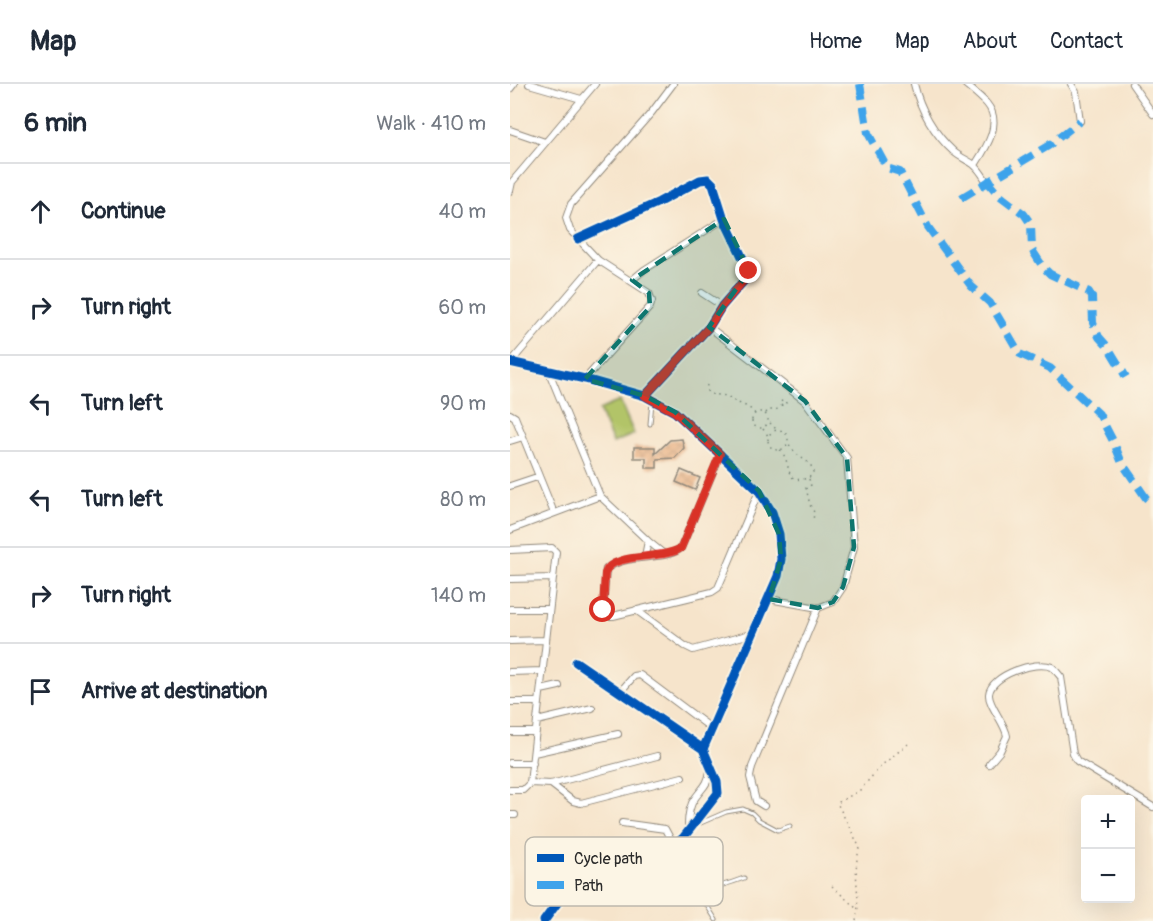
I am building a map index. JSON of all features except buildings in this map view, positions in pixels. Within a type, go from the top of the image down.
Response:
[{"type":"street","points":[[510,90],[514,84]]},
{"type":"street","points":[[529,84],[581,99]]},
{"type":"street","points":[[510,191],[511,182],[595,84]]},
{"type":"street","points":[[914,84],[929,122],[940,138],[963,159],[975,165],[985,179]]},
{"type":"street","points":[[965,84],[987,105],[994,121],[992,135],[975,165]]},
{"type":"street","points":[[1071,84],[1076,92],[1080,121]]},
{"type":"street","points":[[1132,84],[1153,114]]},
{"type":"street","points":[[585,379],[650,307],[652,300],[649,293],[632,280],[598,260],[568,225],[567,211],[652,111],[671,85]]},
{"type":"street","points":[[510,130],[545,142]]},
{"type":"street","points":[[578,239],[659,202],[700,180],[708,179],[713,184],[724,219],[749,271],[748,276],[722,306],[709,327],[648,397]]},
{"type":"street","points":[[632,280],[724,219]]},
{"type":"street","points":[[598,260],[510,362],[585,379],[648,397],[675,412],[759,491],[772,512],[779,534],[781,559],[778,576],[703,749]]},
{"type":"street","points":[[702,293],[722,306]]},
{"type":"street","points":[[709,327],[805,401],[847,458],[854,547],[843,587],[833,602],[818,608],[769,599]]},
{"type":"street","points":[[549,372],[600,496],[664,554]]},
{"type":"street","points":[[510,414],[514,417],[523,437],[537,477],[554,513]]},
{"type":"street","points":[[510,441],[523,437]]},
{"type":"street","points":[[720,454],[681,548],[664,554],[612,564],[606,569],[603,610],[606,616],[712,592],[718,588],[759,491]]},
{"type":"street","points":[[510,486],[537,477]]},
{"type":"street","points":[[510,530],[600,496]]},
{"type":"street","points":[[645,556],[648,541]]},
{"type":"street","points":[[510,550],[552,548],[556,552],[530,783],[523,790],[510,790]]},
{"type":"street","points":[[510,579],[553,578]]},
{"type":"street","points":[[764,806],[756,801],[750,777],[752,767],[818,608]]},
{"type":"street","points":[[510,609],[549,609]]},
{"type":"street","points":[[636,610],[694,653],[754,633]]},
{"type":"street","points":[[510,641],[546,640]]},
{"type":"street","points":[[576,662],[703,749],[717,782],[718,793],[689,827],[684,837]]},
{"type":"street","points":[[989,764],[1000,751],[1007,736],[1006,728],[989,699],[989,692],[998,679],[1008,673],[1040,664],[1053,667],[1061,677],[1073,754],[1077,761],[1153,807]]},
{"type":"street","points":[[510,672],[543,671]]},
{"type":"street","points":[[620,692],[634,676],[640,675],[711,728]]},
{"type":"street","points":[[541,690],[559,686]]},
{"type":"street","points":[[510,702],[539,702]]},
{"type":"street","points":[[537,721],[592,708]]},
{"type":"street","points":[[510,732],[536,732]]},
{"type":"street","points":[[534,753],[618,734]]},
{"type":"street","points":[[530,783],[551,784],[657,756]]},
{"type":"street","points":[[510,763],[532,763]]},
{"type":"street","points":[[689,827],[688,814],[695,800],[707,785],[710,768]]},
{"type":"street","points":[[551,784],[573,801],[581,803],[682,777]]},
{"type":"street","points":[[695,800],[706,809]]},
{"type":"street","points":[[622,823],[664,829],[669,837]]},
{"type":"street","points":[[544,921],[555,906]]},
{"type":"lane","points":[[648,397],[650,424]]},
{"type":"lane","points":[[689,827],[743,809],[778,830],[790,826]]},
{"type":"lane","points":[[723,885],[744,878]]},
{"type":"lane","points":[[707,906],[716,920]]},
{"type":"path","points":[[707,385],[706,390],[710,394],[728,396],[731,400],[747,406],[755,414]]},
{"type":"path","points":[[765,413],[769,422],[777,430],[786,434],[788,443],[799,456],[811,465],[813,472],[809,478],[799,480],[792,478],[786,458],[780,450],[771,446],[769,437],[762,429],[753,424],[752,419],[755,414],[776,410],[782,405]]},
{"type":"path","points":[[762,429],[769,422]]},
{"type":"path","points":[[769,437],[777,430]]},
{"type":"path","points":[[780,450],[788,443]]},
{"type":"path","points":[[809,478],[811,485],[806,488],[814,512],[813,522]]},
{"type":"path","points":[[856,921],[858,910],[855,860],[860,848],[837,803],[859,791],[882,765],[908,744]]},
{"type":"path","points":[[832,886],[858,910]]},
{"type":"highlighted area","points":[[724,219],[749,271],[709,327],[805,401],[847,458],[854,547],[843,587],[833,602],[818,608],[769,599],[781,559],[779,534],[759,491],[675,412],[645,396],[585,379],[650,307],[649,293],[632,280]]},
{"type":"green space","points":[[620,401],[634,434],[613,443],[599,410]]},
{"type":"marked path","points":[[860,84],[868,133],[887,168],[900,172],[928,227],[971,286],[990,303],[1020,354],[1050,368],[1099,414],[1122,463],[1146,498],[1153,504]]},
{"type":"marked path","points":[[961,198],[1048,146],[1080,121]]},
{"type":"marked path","points":[[985,179],[999,195],[1024,214],[1031,224],[1032,250],[1043,267],[1050,274],[1089,292],[1092,297],[1093,323],[1099,337],[1108,347],[1126,377]]},
{"type":"cycle path","points":[[578,239],[659,202],[700,180],[708,179],[713,184],[724,219],[749,271],[748,276],[722,306],[709,327],[645,396]]},
{"type":"cycle path","points":[[510,362],[585,379],[645,396],[675,412],[759,491],[772,512],[779,534],[781,559],[778,576],[703,749]]},
{"type":"cycle path","points":[[576,662],[703,749],[717,782],[718,793],[684,837]]},
{"type":"cycle path","points":[[544,921],[555,906]]},
{"type":"route","points":[[603,610],[605,573],[612,564],[645,556],[671,553],[681,548],[720,454],[675,412],[645,396],[709,327],[722,306],[748,276],[749,271]]}]
